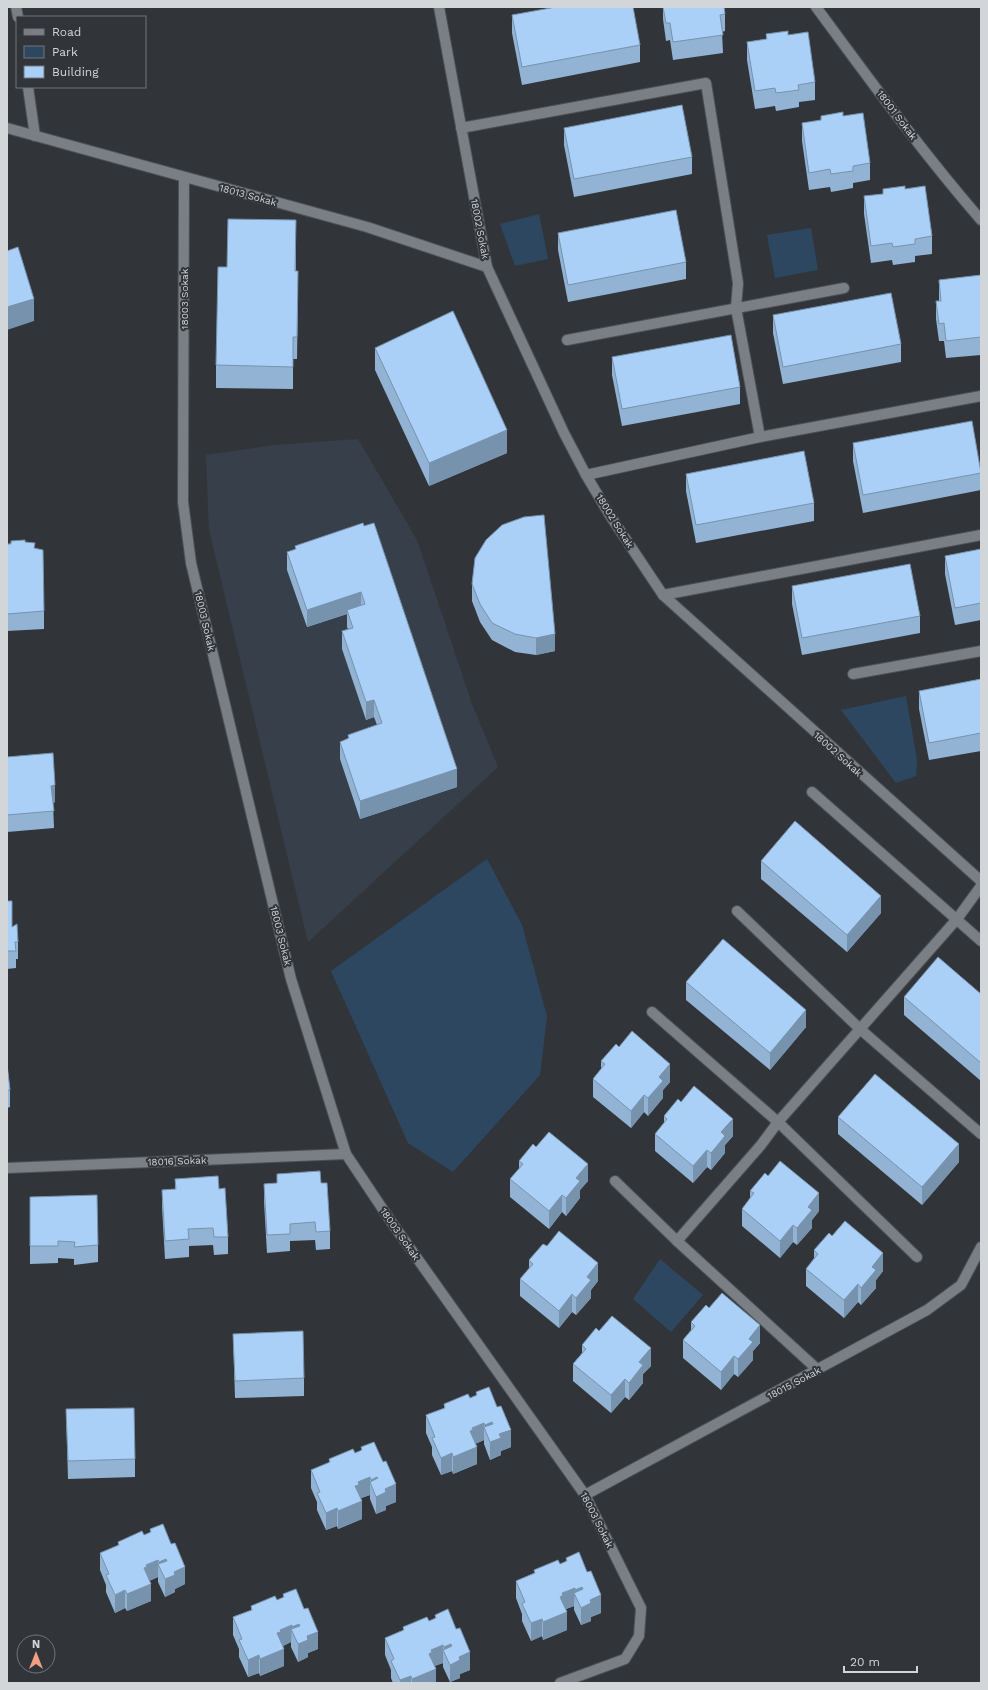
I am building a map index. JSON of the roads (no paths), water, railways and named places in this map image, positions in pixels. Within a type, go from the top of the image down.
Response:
[{"type":"street","name":"18002 Sokak","points":[[439,7],[487,267],[564,433],[586,475],[611,517],[663,595],[981,882]]},
{"type":"street","name":"18001 Sokak","points":[[816,7],[898,118],[944,177],[981,220]]},
{"type":"street","points":[[461,128],[706,83],[738,283],[736,308],[760,437]]},
{"type":"street","points":[[28,88],[35,136]]},
{"type":"street","name":"18013 Sokak","points":[[7,128],[367,227],[487,267]]},
{"type":"street","name":"18003 Sokak","points":[[184,177],[183,502],[191,563],[291,978],[346,1154],[390,1220],[585,1495],[641,1608],[639,1636],[625,1659],[560,1683]]},
{"type":"street","points":[[567,340],[844,288]]},
{"type":"street","points":[[586,475],[760,437],[981,396]]},
{"type":"street","points":[[663,595],[981,535]]},
{"type":"street","points":[[853,674],[981,651]]},
{"type":"street","points":[[812,792],[981,941]]},
{"type":"street","points":[[677,1241],[761,1145],[778,1122],[957,919],[981,886]]},
{"type":"street","points":[[737,911],[860,1029],[981,1134]]},
{"type":"street","points":[[652,1012],[778,1122],[917,1257]]},
{"type":"street","name":"18016 Sokak","points":[[7,1168],[346,1154]]},
{"type":"street","points":[[615,1181],[677,1241],[818,1370]]},
{"type":"street","name":"18015 Sokak","points":[[585,1495],[818,1370],[926,1310],[960,1285],[981,1246]]}]
